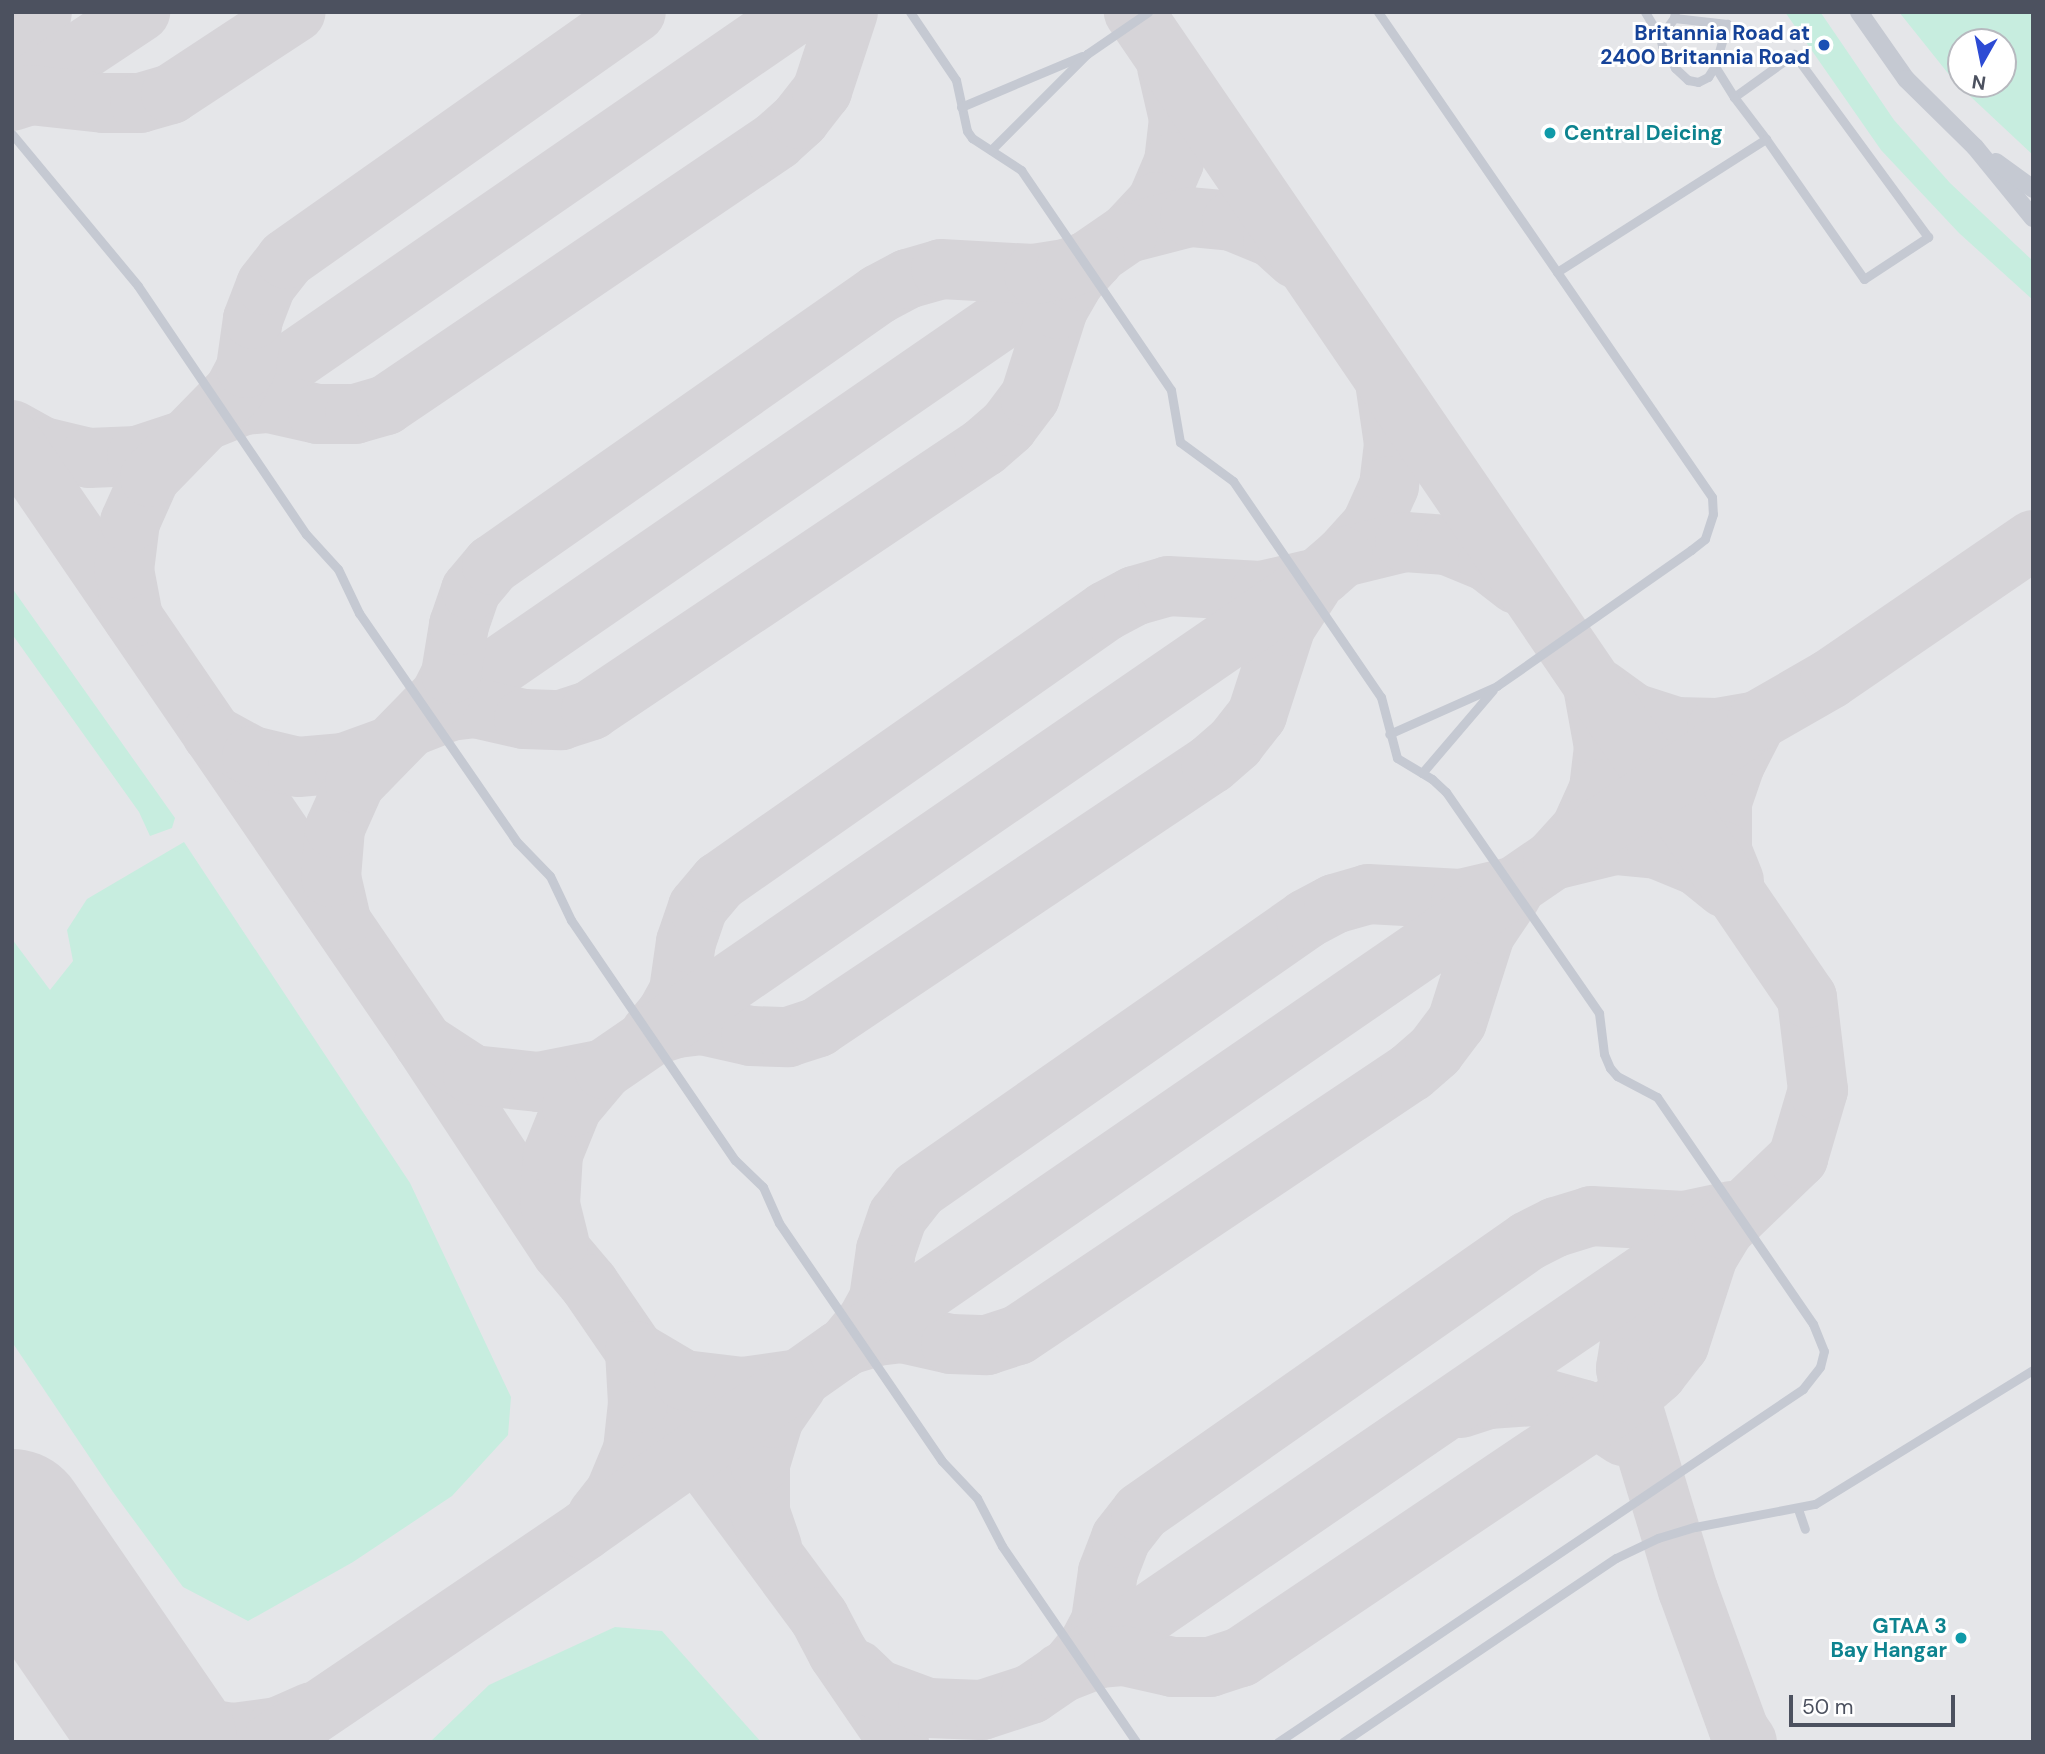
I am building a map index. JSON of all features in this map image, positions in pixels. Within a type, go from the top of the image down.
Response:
[{"type":"street","points":[[1859,12],[1906,79],[1975,147],[2033,218]]},
{"type":"street","points":[[1975,147],[2033,189]]},
{"type":"lane","points":[[910,12],[956,80],[967,131],[1021,170],[1171,390],[1180,443],[1233,481],[1381,697],[1397,758],[1446,792],[1599,1013],[1604,1054],[1610,1068],[1617,1076],[1657,1097],[1813,1324],[1824,1351],[1820,1367],[1803,1388],[1278,1742]]},
{"type":"lane","points":[[990,150],[1087,54],[1148,12]]},
{"type":"lane","points":[[1378,12],[1712,498],[1713,514],[1705,539],[1497,686],[1389,734]]},
{"type":"lane","points":[[1645,12],[1675,68],[1688,80],[1698,82],[1708,77],[1715,66],[1727,24],[1674,15],[1660,37]]},
{"type":"lane","points":[[961,107],[1087,54]]},
{"type":"lane","points":[[1715,66],[1734,97],[1864,279],[1927,237],[1794,54],[1734,97]]},
{"type":"lane","points":[[12,134],[138,286],[306,534],[338,569],[359,613],[517,842],[550,876],[579,931],[735,1160],[763,1187],[779,1223],[942,1461],[977,1498],[1002,1546],[1136,1742]]},
{"type":"lane","points":[[1557,272],[1766,139]]},
{"type":"lane","points":[[1422,773],[1497,686]]},
{"type":"lane","points":[[1343,1742],[1616,1558],[1658,1538],[1695,1527],[1815,1504],[2033,1370]]},
{"type":"lane","points":[[1798,1509],[1805,1529]]},
{"type":"shaded area","points":[[12,12],[2033,12],[2033,1742],[12,1742]]},
{"type":"green space","points":[[1785,12],[1821,13],[1894,120],[1950,183],[2033,261],[2033,300],[1959,233],[1881,150]]},
{"type":"green space","points":[[1899,12],[2033,12],[2033,155],[1972,98],[2017,98],[2017,28],[1947,28],[1947,72]]},
{"type":"green space","points":[[12,588],[175,818],[172,828],[150,836],[139,812],[12,634]]},
{"type":"green space","points":[[184,842],[410,1183],[511,1397],[508,1435],[452,1496],[353,1562],[248,1621],[183,1587],[113,1492],[12,1342],[12,939],[50,990],[73,961],[67,930],[87,899]]},
{"type":"green space","points":[[615,1627],[662,1631],[761,1742],[430,1742],[489,1685]]},
{"type":"taxiway","points":[[12,89],[38,34],[42,12]]},
{"type":"taxiway","points":[[12,97],[140,12]]},
{"type":"taxiway","points":[[12,101],[30,95],[104,103],[140,103],[171,94],[296,12]]},
{"type":"taxiway","points":[[133,617],[124,570],[130,522],[150,477],[234,391],[246,368],[253,319],[266,285],[286,259],[636,12]]},
{"type":"taxiway","points":[[222,410],[799,12]]},
{"type":"taxiway","points":[[207,420],[244,405],[269,403],[318,414],[355,414],[386,405],[777,140],[800,119],[822,91],[848,12]]},
{"type":"taxiway","points":[[1061,1673],[1099,1658],[1124,1656],[1173,1667],[1210,1667],[1241,1657],[1633,1394],[1657,1373],[1679,1345],[1708,1256],[1724,1229],[1798,1158],[1818,1090],[1807,998],[1134,12]]},
{"type":"taxiway","points":[[1167,67],[1179,119],[1174,162],[1157,202],[1128,233],[1190,217],[1232,221],[1273,238],[1296,259]]},
{"type":"taxiway","points":[[427,716],[1128,233]]},
{"type":"taxiway","points":[[412,726],[450,711],[475,708],[524,719],[561,720],[591,710],[984,447],[1008,426],[1030,397],[1058,309],[1074,281],[1095,258]]},
{"type":"taxiway","points":[[341,920],[331,877],[335,828],[355,783],[440,696],[451,674],[459,625],[471,590],[492,565],[879,294],[907,279],[941,269],[1034,274],[1066,269],[1095,258]]},
{"type":"taxiway","points":[[1385,382],[1394,444],[1389,486],[1371,526],[1343,557],[1405,542],[1447,545],[1488,562],[1516,584]]},
{"type":"taxiway","points":[[12,430],[43,447],[89,458],[137,456],[182,441]]},
{"type":"taxiway","points":[[12,441],[424,1043],[562,1252],[589,1284],[635,1351],[696,1451],[819,1617],[838,1653],[899,1742]]},
{"type":"taxiway","points":[[272,1742],[585,1530],[839,1351],[1553,860],[1757,721],[1830,679],[2033,540]]},
{"type":"taxiway","points":[[559,1241],[550,1204],[553,1154],[572,1107],[604,1069],[1322,575],[1343,557]]},
{"type":"taxiway","points":[[650,1034],[667,1013],[679,991],[686,942],[698,907],[719,882],[1106,611],[1134,596],[1168,586],[1261,591],[1309,580]]},
{"type":"taxiway","points":[[652,1036],[677,1028],[702,1025],[751,1036],[788,1037],[818,1027],[1211,764],[1235,743],[1257,715],[1286,626],[1312,586]]},
{"type":"taxiway","points":[[1600,689],[1633,713],[1676,727],[1717,728],[1757,721],[1735,764],[1722,802],[1722,851],[1734,881]]},
{"type":"taxiway","points":[[1594,692],[1604,747],[1599,789],[1581,829],[1553,860],[1615,845],[1657,849],[1698,866],[1725,888]]},
{"type":"taxiway","points":[[212,734],[252,756],[298,767],[344,763],[388,747]]},
{"type":"taxiway","points":[[850,1342],[867,1321],[879,1299],[886,1250],[898,1216],[918,1190],[1306,919],[1334,904],[1368,894],[1461,899],[1508,888]]},
{"type":"taxiway","points":[[851,1344],[877,1336],[902,1333],[951,1344],[987,1345],[1018,1335],[1411,1072],[1435,1051],[1457,1022],[1485,934],[1512,894]]},
{"type":"taxiway","points":[[424,1043],[473,1075],[539,1082],[604,1069]]},
{"type":"taxiway","points":[[1073,1664],[1089,1644],[1101,1621],[1108,1572],[1121,1538],[1141,1512],[1528,1241],[1556,1227],[1591,1216],[1684,1221],[1731,1211]]},
{"type":"taxiway","points":[[857,1670],[877,1689],[928,1708],[982,1710],[1031,1694],[1730,1216]]},
{"type":"taxiway","points":[[1669,1264],[1648,1286],[1633,1324],[1626,1368],[1632,1405],[1688,1590],[1739,1730],[1747,1742]]},
{"type":"taxiway","points":[[597,1516],[615,1493],[633,1450],[638,1403],[635,1351],[684,1380],[743,1387],[799,1379]]},
{"type":"taxiway","points":[[772,1547],[760,1512],[760,1464],[774,1418],[797,1385]]},
{"type":"taxiway","points":[[1461,1408],[1489,1399],[1534,1396],[1584,1410],[1623,1436]]},
{"type":"taxiway","points":[[116,1675],[148,1706],[188,1726],[233,1733],[278,1727],[311,1712]]},
{"type":"runway","points":[[12,1524],[162,1742]]},
{"type":"place","name":"Britannia Road at 2400 Britannia Road","points":[[1824,45]]},
{"type":"place","name":"Central Deicing","points":[[1550,133]]},
{"type":"place","name":"GTAA 3 Bay Hangar","points":[[1961,1638]]}]
